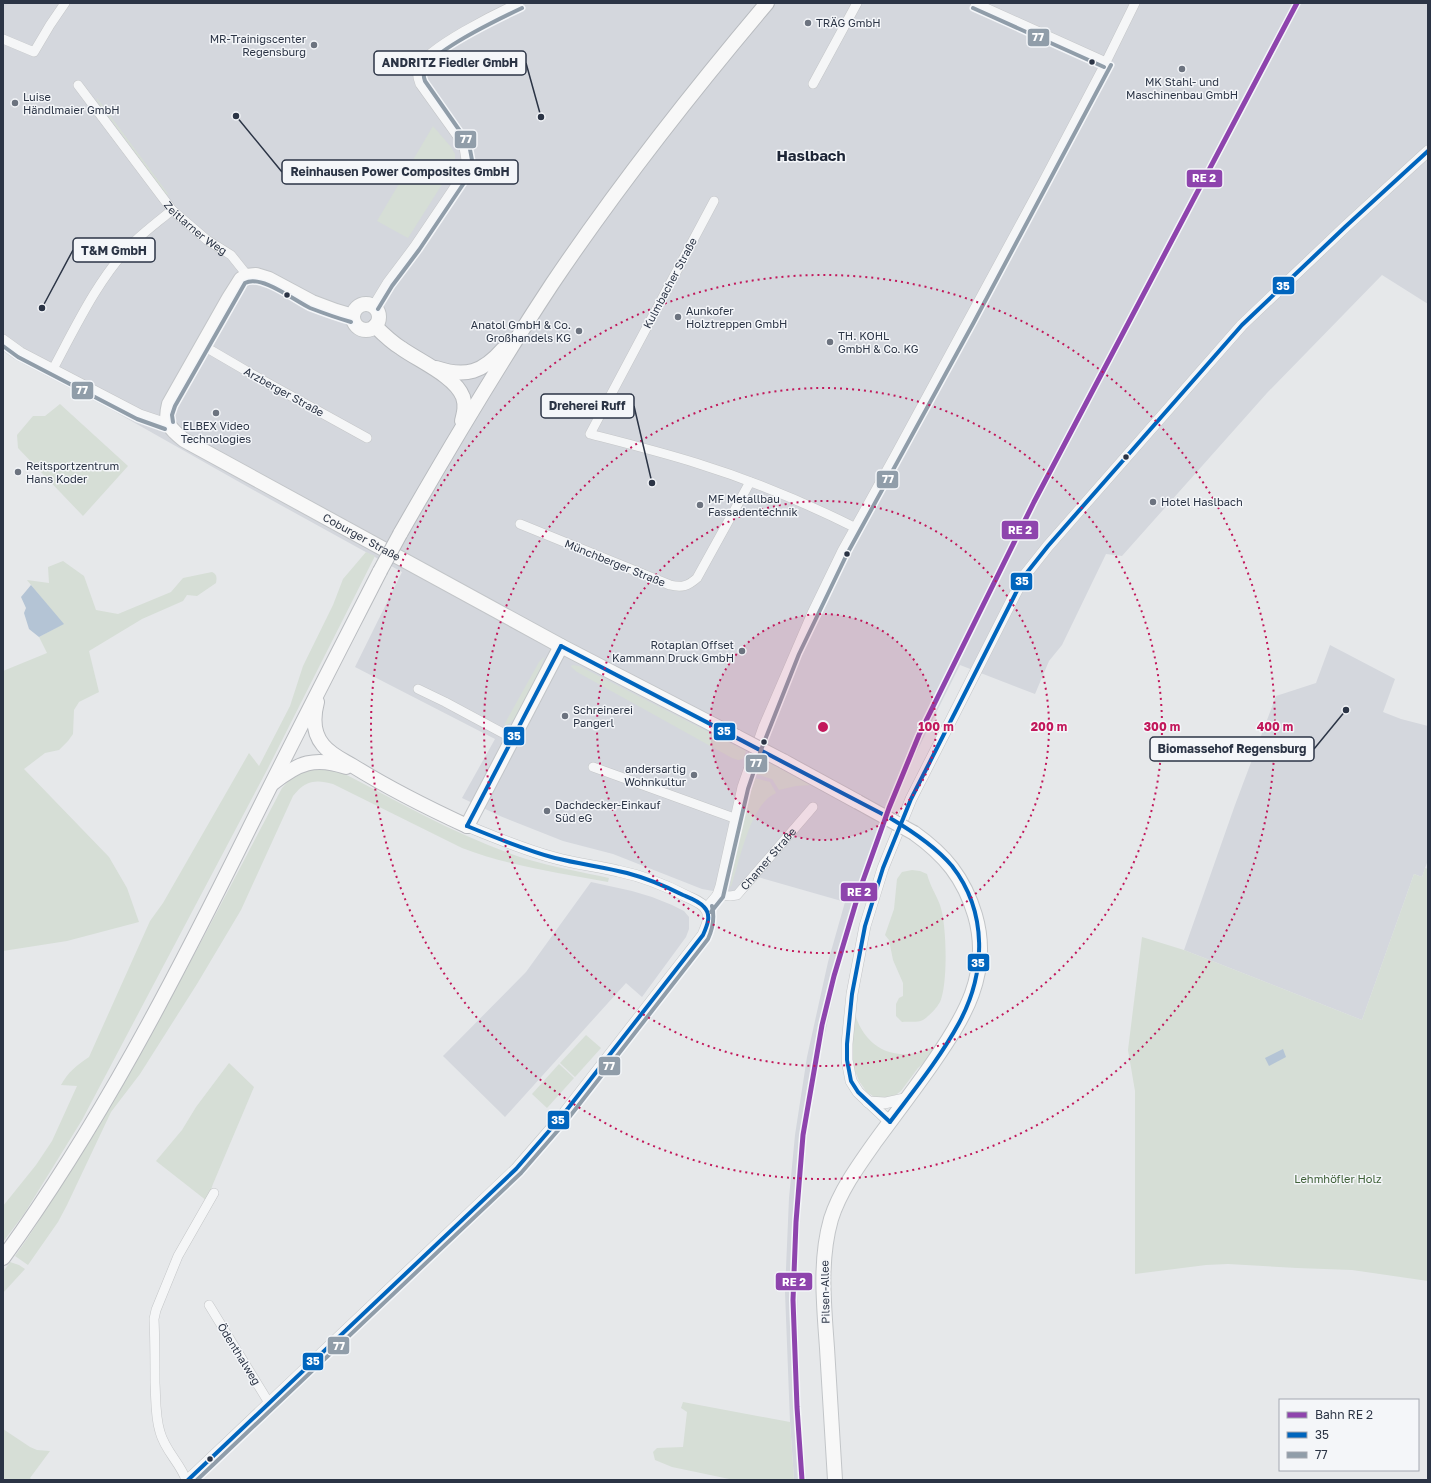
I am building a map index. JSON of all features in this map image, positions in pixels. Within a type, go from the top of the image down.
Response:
[{"type":"main road","points":[[3,1258],[73,1153],[114,1086],[204,918],[380,571],[460,430],[527,322],[640,160],[709,72],[767,3]]},
{"type":"main road","points":[[167,423],[166,415],[169,404],[229,298],[241,279],[247,275],[256,274],[269,279],[312,302],[336,312],[353,316]]},
{"type":"main road","points":[[366,304],[373,306],[379,316],[375,326],[367,330],[360,328],[354,323],[354,312],[359,306],[366,304]]},
{"type":"main road","points":[[432,367],[453,372],[465,373],[475,371],[494,359],[527,322]]},
{"type":"main road","points":[[375,326],[386,337],[401,348],[432,367],[452,382],[459,390],[465,403],[465,412],[460,430]]},
{"type":"main road","name":"Coburger Straße","points":[[167,423],[172,431],[184,440],[561,646]]},
{"type":"main road","points":[[323,682],[315,714],[315,732],[324,746],[367,775],[429,808],[467,826],[561,646]]},
{"type":"main road","name":"Pilsen-Allee","points":[[561,646],[738,737],[914,833],[932,846],[951,866],[966,890],[977,920],[980,955],[978,974],[967,1008],[953,1034],[858,1166],[840,1196],[831,1219],[826,1240],[824,1258],[824,1298],[835,1480]]},
{"type":"main road","points":[[271,784],[296,766],[318,761],[334,763],[367,775]]},
{"type":"street","points":[[3,39],[34,52],[64,3]]},
{"type":"street","points":[[373,306],[387,283],[414,247],[464,173],[466,160],[464,147],[420,84],[418,68],[425,58],[443,45],[479,23],[519,3]]},
{"type":"street","points":[[813,84],[857,3]]},
{"type":"street","points":[[974,3],[1106,62]]},
{"type":"street","points":[[706,908],[717,895],[742,786],[755,748],[794,652],[842,551],[856,528],[969,319],[1106,62],[1135,3]]},
{"type":"street","name":"Zeitlarner Weg","points":[[78,85],[172,210],[207,240],[232,255],[247,275]]},
{"type":"street","points":[[890,1122],[858,1092],[851,1081],[847,1060],[847,1044],[852,994],[861,946],[872,900],[891,844],[920,780],[1013,598],[1029,571],[1060,533],[1242,325],[1345,227],[1428,151]]},
{"type":"street","name":"Kulmbacher Straße","points":[[714,201],[590,434],[677,457],[750,482],[810,506],[856,528]]},
{"type":"street","points":[[53,369],[90,302],[114,265],[132,243],[172,210]]},
{"type":"street","points":[[3,339],[21,352],[140,414],[167,423]]},
{"type":"street","name":"Arzberger Straße","points":[[202,345],[367,438]]},
{"type":"street","name":"Münchberger Straße","points":[[520,524],[670,585],[679,587],[685,586],[697,578],[750,482]]},
{"type":"street","points":[[418,689],[512,738]]},
{"type":"street","points":[[593,767],[734,818]]},
{"type":"street","name":"Chamer Straße","points":[[717,895],[737,895],[813,807]]},
{"type":"street","points":[[214,1193],[178,1256],[156,1310],[154,1319],[156,1406],[160,1433],[187,1480],[510,1174],[539,1144],[703,935],[709,920],[706,908],[683,894],[651,880],[619,871],[555,858],[467,826]]},
{"type":"street","points":[[868,1102],[885,1103],[908,1098]]},
{"type":"street","name":"Ödenthalweg","points":[[209,1305],[269,1402]]},
{"type":"shaded area","points":[[3,3],[1428,3],[1428,304],[1382,275],[1267,393],[1122,556],[1106,554],[1062,645],[1049,661],[1035,694],[960,665],[912,761],[871,863],[840,965],[819,1060],[806,1136],[801,1199],[797,1292],[801,1415],[806,1480],[794,1480],[790,1422],[785,1292],[789,1198],[795,1135],[807,1057],[828,962],[845,902],[758,877],[741,896],[702,889],[613,854],[563,841],[500,816],[462,798],[495,739],[355,667],[402,572],[112,410],[14,359],[3,351]]},
{"type":"shaded area","points":[[1330,645],[1395,679],[1383,712],[1401,719],[1428,726],[1428,860],[1422,877],[1414,874],[1362,1020],[1184,950],[1235,805],[1276,696],[1316,683]]},
{"type":"shaded area","points":[[591,882],[632,891],[672,905],[684,911],[689,917],[689,929],[686,937],[642,997],[626,983],[505,1117],[443,1056],[526,972]]},
{"type":"green space","points":[[97,98],[169,195],[166,194],[97,101]]},
{"type":"green space","points":[[433,126],[451,147],[455,154],[455,164],[408,238],[377,221]]},
{"type":"green space","points":[[60,404],[128,466],[83,516],[18,448],[17,435],[33,416],[45,416]]},
{"type":"green space","points":[[366,552],[375,556],[268,768],[82,1120],[24,1214],[3,1242],[3,1206],[36,1165],[52,1141],[77,1086],[61,1085],[73,1069],[89,1057],[150,921],[163,903],[249,753],[259,766],[290,706],[303,666],[333,605],[343,579]]},
{"type":"green space","points":[[63,561],[84,576],[96,610],[118,614],[171,592],[183,578],[212,572],[216,575],[216,583],[197,596],[187,595],[183,601],[142,619],[89,651],[99,692],[79,702],[74,710],[73,734],[68,741],[59,750],[45,753],[24,769],[109,857],[127,888],[139,922],[67,941],[3,951],[3,671],[47,653],[39,637],[63,624],[27,580],[49,583],[48,567]]},
{"type":"green space","points":[[544,657],[535,681],[516,716],[508,724],[504,725],[539,662]]},
{"type":"green space","points":[[572,665],[579,666],[746,751],[743,759],[738,760],[732,758],[577,672],[571,667]]},
{"type":"green space","points":[[761,758],[813,785],[796,786],[779,790],[772,779],[756,774]]},
{"type":"green space","points":[[319,767],[341,772],[432,819],[502,851],[536,862],[609,878],[608,882],[498,860],[462,848],[333,784],[311,782],[306,784],[293,796],[241,910],[197,984],[140,1074],[111,1112],[58,1222],[28,1265],[15,1256],[98,1125],[153,1030],[180,982],[282,788],[295,774]]},
{"type":"green space","points":[[754,778],[770,782],[776,793],[767,799],[754,818],[745,841],[731,887],[745,811]]},
{"type":"green space","name":"Lehmhöfler Holz","points":[[1425,868],[1428,869],[1428,1281],[1352,1270],[1228,1264],[1206,1265],[1135,1274],[1135,1091],[1128,1050],[1142,937],[1184,950],[1362,1020],[1414,874],[1422,877]]},
{"type":"green space","points":[[912,870],[927,874],[940,905],[944,926],[946,954],[943,994],[940,1002],[923,1020],[902,1022],[896,1016],[896,1004],[899,998],[903,996],[903,983],[893,960],[889,940],[885,935],[894,909],[897,879],[902,872]]},
{"type":"green space","points":[[854,1011],[859,1025],[867,1036],[876,1045],[886,1051],[898,1054],[910,1054],[924,1051],[937,1045],[932,1055],[918,1068],[901,1091],[890,1098],[874,1097],[866,1091],[859,1081],[854,1069],[851,1058]]},
{"type":"green space","points":[[586,1035],[601,1048],[575,1077],[560,1063]]},
{"type":"green space","points":[[229,1063],[254,1087],[207,1201],[156,1161],[182,1130],[196,1107]]},
{"type":"green space","points":[[559,1064],[574,1078],[547,1108],[532,1094]]},
{"type":"green space","points":[[10,1262],[25,1269],[3,1293],[3,1272]]},
{"type":"green space","points":[[683,1402],[790,1422],[794,1480],[734,1480],[672,1467],[655,1460],[653,1452],[657,1448],[683,1447],[687,1412],[681,1408]]},
{"type":"green space","points":[[3,1429],[30,1447],[37,1450],[50,1451],[30,1478],[32,1480],[3,1480]]},
{"type":"water","points":[[31,585],[64,624],[39,637],[29,629],[24,613],[26,608],[21,597]]},
{"type":"water","points":[[1283,1049],[1286,1057],[1269,1066],[1265,1058]]},
{"type":"transit line","points":[[802,1480],[797,1407],[793,1300],[796,1222],[803,1135],[822,1025],[834,976],[860,889],[889,808],[919,735],[1034,502],[1297,3]]},
{"type":"transit line","name":"77","points":[[378,309],[392,286],[419,250],[470,174],[472,160],[469,144],[425,81],[424,72],[428,64],[451,46],[483,27],[522,8]]},
{"type":"transit line","name":"77","points":[[973,8],[1104,67]]},
{"type":"transit line","name":"77","points":[[711,912],[723,897],[748,789],[761,750],[799,654],[847,554],[974,322],[1111,65]]},
{"type":"transit line","name":"35","points":[[890,1122],[858,1092],[851,1081],[847,1060],[847,1044],[852,994],[865,926],[883,868],[911,799],[1025,575],[1048,546],[1242,325],[1345,227],[1428,151]]},
{"type":"transit line","name":"77","points":[[173,422],[172,415],[175,406],[245,283],[252,281],[269,285],[310,308],[351,322]]},
{"type":"transit line","name":"77","points":[[3,346],[18,357],[137,419],[165,429]]},
{"type":"transit line","name":"35","points":[[561,646],[890,818],[923,839],[952,866],[964,884],[972,903],[977,923],[979,943],[978,963],[974,984],[968,1004],[952,1036],[890,1122]]},
{"type":"transit line","name":"35","points":[[467,826],[561,646]]},
{"type":"transit line","name":"35","points":[[188,1480],[516,1169],[562,1116],[705,932],[708,913],[704,907],[700,903],[669,888],[627,873],[544,855],[511,844],[467,826]]},
{"type":"transit line","name":"77","points":[[197,1480],[521,1173],[567,1120],[708,939],[713,923],[712,906]]},
{"type":"place","name":"TRÄG GmbH","points":[[808,23]]},
{"type":"place","name":"MR-Trainigscenter Regensburg","points":[[314,45]]},
{"type":"place","name":"MK Stahl- und Maschinenbau GmbH","points":[[1182,69]]},
{"type":"place","name":"Luise Händlmaier GmbH","points":[[15,103]]},
{"type":"place","name":"Reinhausen Power Composites GmbH","points":[[236,116]]},
{"type":"place","name":"ANDRITZ Fiedler GmbH","points":[[541,117]]},
{"type":"place","name":"T&M GmbH","points":[[42,308]]},
{"type":"place","name":"Aunkofer Holztreppen GmbH","points":[[678,317]]},
{"type":"place","name":"Anatol GmbH & Co. Großhandels KG","points":[[579,331]]},
{"type":"place","name":"TH. KOHL GmbH & Co. KG","points":[[830,342]]},
{"type":"place","name":"ELBEX Video Technologies","points":[[216,413]]},
{"type":"place","name":"Reitsportzentrum Hans Koder","points":[[18,472]]},
{"type":"place","name":"Dreherei Ruff","points":[[652,483]]},
{"type":"place","name":"Hotel Haslbach","points":[[1153,502]]},
{"type":"place","name":"MF Metallbau Fassadentechnik","points":[[700,505]]},
{"type":"place","name":"Rotaplan Offset Kammann Druck GmbH","points":[[742,651]]},
{"type":"place","name":"Biomassehof Regensburg","points":[[1346,710]]},
{"type":"place","name":"Schreinerei Pangerl","points":[[565,716]]},
{"type":"place","name":"andersartig Wohnkultur","points":[[694,775]]},
{"type":"place","name":"Dachdecker-Einkauf Süd eG","points":[[547,811]]},
{"type":"district","name":"Haslbach","points":[[811,156]]}]
